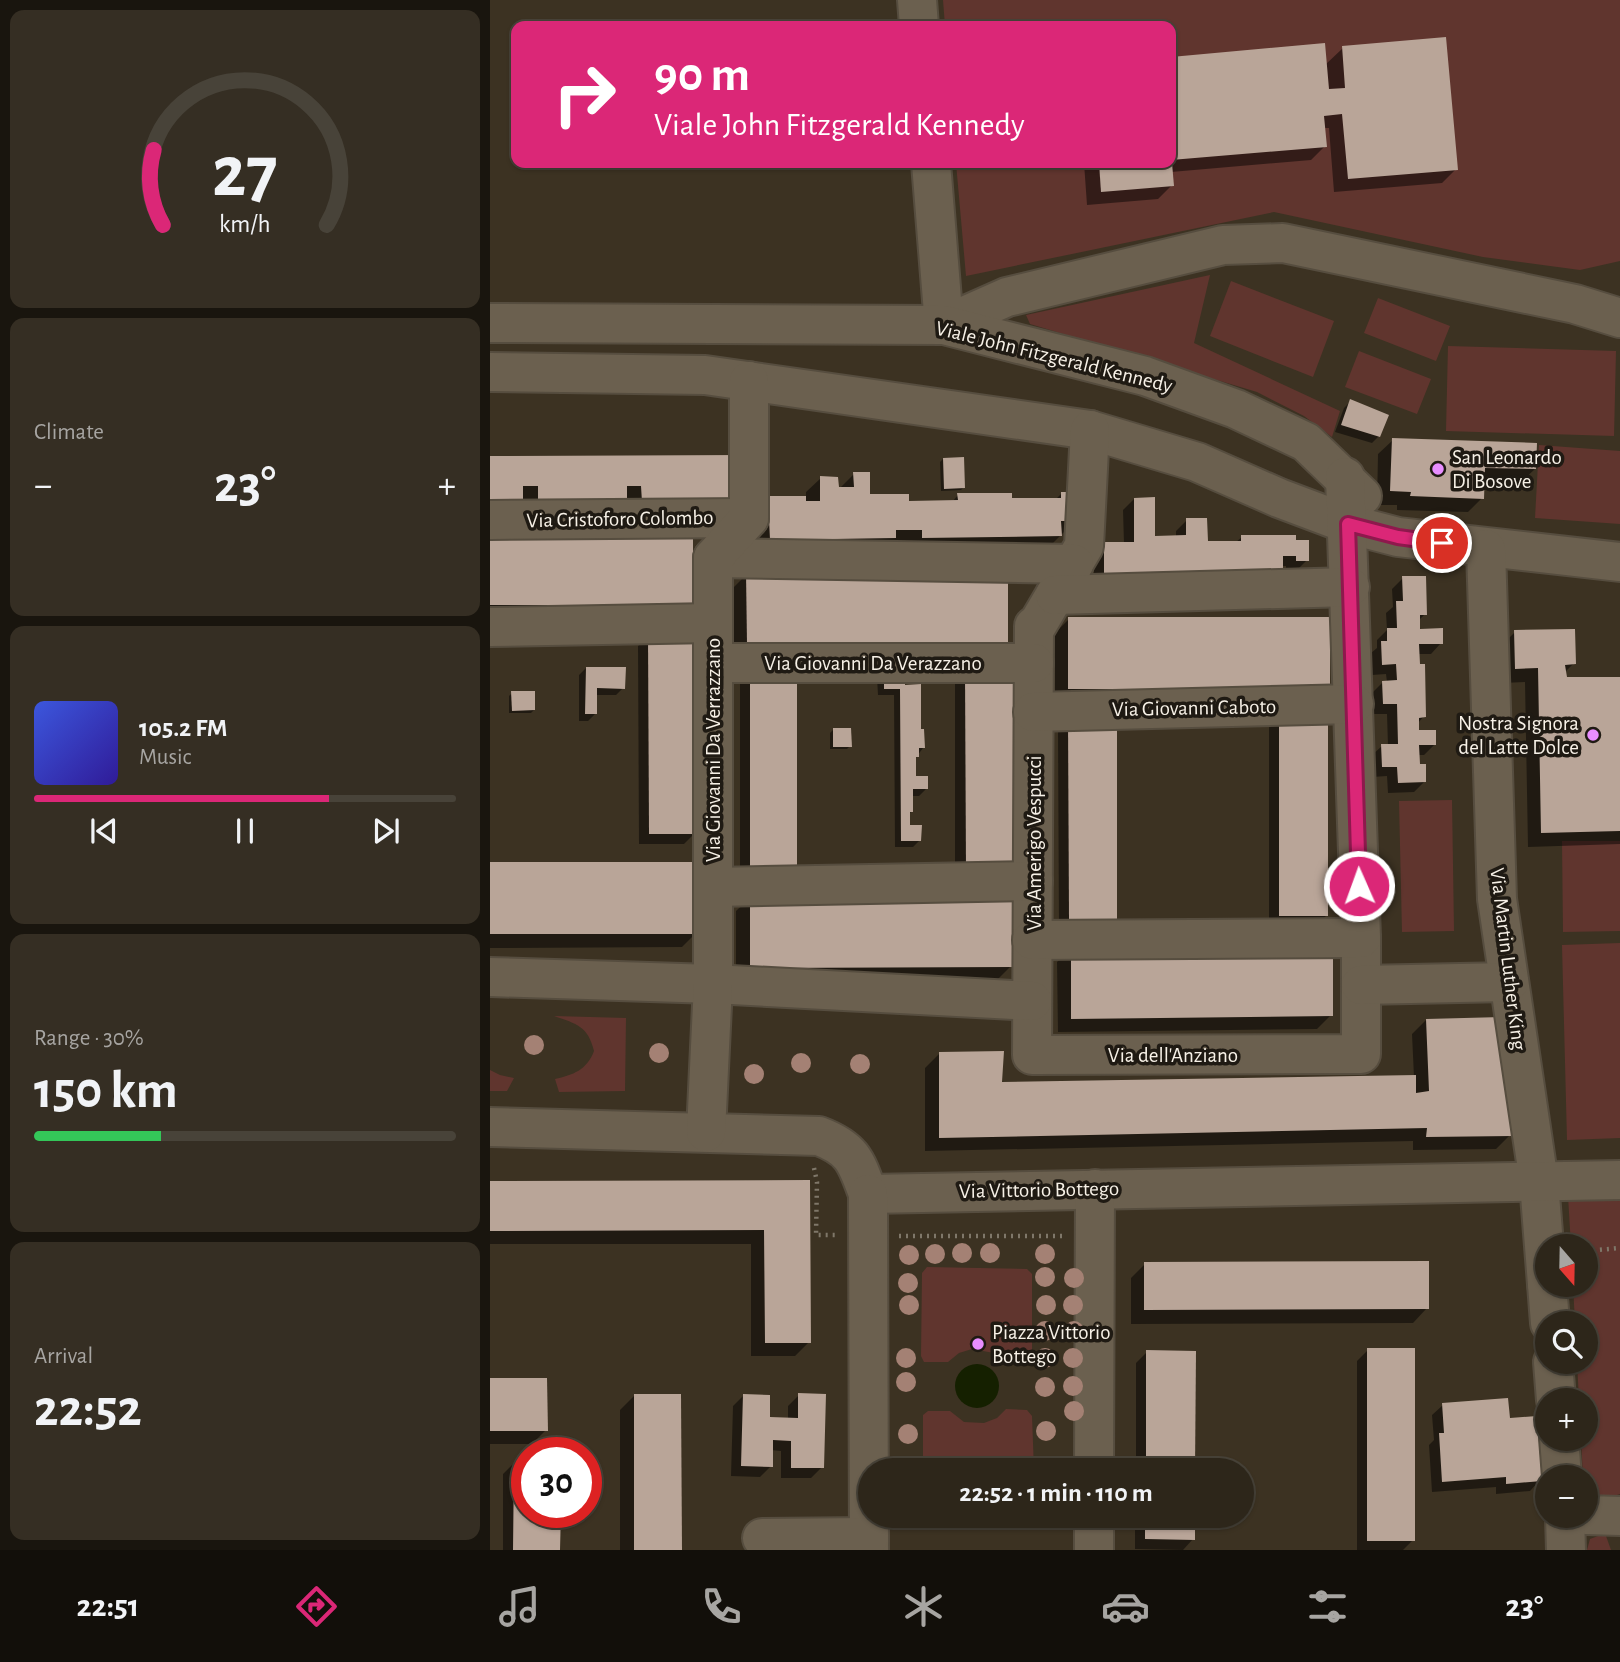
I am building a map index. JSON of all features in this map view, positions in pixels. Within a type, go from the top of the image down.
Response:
[{"type":"street","points":[[917,0],[919,21]]},
{"type":"street","points":[[931,168],[944,326],[1007,297],[1223,245],[1283,243],[1575,304],[1620,318]]},
{"type":"street","points":[[1575,304],[1620,291]]},
{"type":"street","name":"Viale John Fitzgerald Kennedy","points":[[490,323],[944,326],[1145,376],[1236,409],[1306,442],[1345,477],[1398,537]]},
{"type":"street","points":[[490,372],[705,375],[1090,430],[1197,462],[1279,498],[1348,524],[1398,537],[1620,562]]},
{"type":"street","points":[[713,558],[749,518],[749,382]]},
{"type":"street","name":"Via Amerigo Vespucci","points":[[1090,430],[1084,547],[1036,627],[1034,626],[1032,940],[1361,938]]},
{"type":"street","points":[[1279,498],[1297,496],[1309,489],[1315,479],[1316,466],[1306,442]]},
{"type":"street","points":[[1345,477],[1361,985],[1509,982]]},
{"type":"street","name":"Via Cristoforo Colombo","points":[[490,520],[749,518]]},
{"type":"street","name":"Via Martin Luther King","points":[[1486,549],[1497,899],[1539,1182],[1543,1234]]},
{"type":"street","points":[[713,558],[1064,580],[1350,587]]},
{"type":"street","name":"Via Giovanni Da Verrazzano","points":[[706,1132],[713,984],[713,558]]},
{"type":"street","points":[[490,626],[713,623]]},
{"type":"street","name":"Via Giovanni Da Verazzano","points":[[713,663],[1034,663]]},
{"type":"street","name":"Via Giovanni Caboto","points":[[1034,712],[1354,704]]},
{"type":"street","points":[[713,887],[1032,881]]},
{"type":"street","name":"Via dell'Anziano","points":[[1032,940],[1032,1055],[1361,1054],[1361,985]]},
{"type":"street","points":[[490,977],[713,984],[1032,1001]]},
{"type":"street","points":[[490,1127],[819,1136],[850,1153],[860,1170],[868,1194],[869,1543],[762,1538]]},
{"type":"street","name":"Via Vittorio Bottego","points":[[868,1194],[1620,1180]]},
{"type":"street","points":[[1094,1458],[1095,1189]]},
{"type":"street","points":[[1598,1515],[1620,1516]]},
{"type":"street","points":[[1094,1528],[1094,1550]]},
{"type":"street","points":[[1565,1528],[1566,1550]]},
{"type":"path","points":[[1598,1250],[1620,1248]]},
{"type":"shaded area","points":[[943,0],[1620,0],[1620,261],[1580,270],[1483,257],[1274,212],[966,276],[956,168],[1176,168],[1176,21],[945,21]]},
{"type":"shaded area","points":[[1210,275],[1194,343],[1340,411],[1332,437],[1304,416],[1257,392],[1030,324],[1026,315]]},
{"type":"shaded area","points":[[1231,281],[1334,321],[1313,377],[1210,336]]},
{"type":"shaded area","points":[[1378,298],[1450,326],[1436,361],[1364,333]]},
{"type":"shaded area","points":[[1448,346],[1616,351],[1614,436],[1446,431]]},
{"type":"shaded area","points":[[1359,351],[1431,379],[1417,414],[1345,387]]},
{"type":"shaded area","points":[[1539,445],[1620,451],[1620,524],[1535,518]]},
{"type":"shaded area","points":[[1452,800],[1454,931],[1402,932],[1399,801]]},
{"type":"shaded area","points":[[1562,841],[1620,841],[1620,931],[1563,932]]},
{"type":"shaded area","points":[[1620,943],[1620,1138],[1567,1140],[1562,945]]},
{"type":"shaded area","points":[[554,1016],[626,1018],[625,1091],[559,1092],[555,1079],[579,1071],[594,1051],[585,1031]]},
{"type":"shaded area","points":[[490,1070],[514,1078],[507,1091],[490,1091]]},
{"type":"shaded area","points":[[1620,1195],[1620,1494],[1602,1498],[1598,1497],[1598,1465],[1582,1465],[1582,1451],[1598,1451],[1598,1388],[1578,1388],[1578,1374],[1598,1374],[1598,1311],[1574,1311],[1574,1297],[1598,1297],[1598,1234],[1570,1234],[1568,1196]]},
{"type":"shaded area","points":[[927,1267],[1027,1269],[1032,1274],[1032,1356],[1027,1361],[1005,1361],[994,1353],[972,1349],[959,1353],[948,1362],[924,1362],[921,1356],[922,1273]]},
{"type":"shaded area","points":[[977,1364],[986,1365],[993,1370],[998,1377],[998,1395],[993,1402],[986,1407],[977,1408],[968,1407],[961,1402],[956,1395],[955,1386],[956,1377],[961,1370],[968,1365]]},
{"type":"shaded area","points":[[1006,1409],[1027,1410],[1032,1416],[1034,1458],[923,1458],[923,1415],[928,1411],[950,1411],[964,1422],[984,1423],[997,1418]]},
{"type":"shaded area","points":[[1606,1536],[1611,1550],[1587,1550],[1590,1539]]},
{"type":"building","points":[[1446,37],[1458,170],[1348,179],[1342,114],[1324,116],[1327,147],[1176,160],[1176,57],[1325,43],[1329,89],[1345,88],[1342,46]]},
{"type":"building","points":[[1099,168],[1172,168],[1174,186],[1101,192]]},
{"type":"building","points":[[1350,399],[1389,415],[1380,437],[1341,425]]},
{"type":"building","name":"San Leonardo Di Bosove","points":[[1392,438],[1537,443],[1536,469],[1485,468],[1484,499],[1410,496],[1411,492],[1390,491]]},
{"type":"building","points":[[745,455],[745,482],[729,482],[729,501],[642,502],[641,486],[627,486],[627,503],[538,503],[538,486],[523,486],[523,503],[490,503],[490,456]]},
{"type":"building","points":[[964,457],[965,488],[944,489],[943,458]]},
{"type":"building","points":[[853,472],[870,472],[870,494],[909,494],[909,501],[958,500],[957,493],[1012,493],[1012,498],[1061,498],[1061,492],[1077,492],[1078,521],[1061,521],[1062,536],[922,538],[922,530],[896,530],[896,538],[770,540],[768,496],[806,496],[806,501],[820,501],[820,476],[838,477],[839,487],[854,487]]},
{"type":"building","points":[[1155,497],[1155,536],[1186,535],[1186,518],[1207,518],[1208,541],[1241,541],[1241,535],[1296,535],[1296,540],[1309,540],[1309,561],[1296,561],[1296,556],[1283,556],[1283,578],[1104,580],[1104,542],[1134,542],[1134,498]]},
{"type":"building","points":[[490,534],[693,534],[693,605],[490,605]]},
{"type":"building","points":[[746,572],[1008,572],[1008,644],[747,644]]},
{"type":"building","points":[[1402,576],[1426,576],[1427,615],[1420,615],[1420,629],[1443,628],[1443,644],[1419,644],[1420,664],[1425,664],[1426,717],[1419,718],[1419,730],[1436,730],[1436,745],[1419,745],[1420,764],[1426,764],[1426,782],[1398,783],[1397,767],[1382,767],[1381,744],[1398,744],[1397,704],[1383,704],[1382,681],[1397,680],[1396,664],[1382,665],[1381,641],[1387,641],[1387,628],[1397,628],[1396,601],[1403,601]]},
{"type":"building","points":[[1068,617],[1330,617],[1330,689],[1068,689]]},
{"type":"building","points":[[1575,629],[1576,664],[1565,665],[1567,677],[1620,677],[1620,831],[1541,833],[1538,668],[1515,669],[1514,630]]},
{"type":"building","points":[[648,633],[696,633],[697,834],[649,834]]},
{"type":"building","points":[[586,667],[626,667],[625,689],[597,688],[597,714],[585,714]]},
{"type":"building","points":[[884,669],[905,669],[905,685],[921,684],[921,729],[924,729],[925,748],[919,748],[919,757],[916,757],[916,776],[928,776],[928,789],[913,789],[910,825],[922,825],[921,841],[901,841],[900,689],[884,689]]},
{"type":"building","points":[[965,670],[1013,670],[1013,871],[966,871]]},
{"type":"building","points":[[797,671],[797,872],[750,872],[750,672]]},
{"type":"building","points":[[511,691],[535,691],[535,710],[512,711]]},
{"type":"building","points":[[1328,714],[1328,916],[1279,916],[1279,715]]},
{"type":"building","points":[[1068,718],[1117,718],[1117,920],[1069,920]]},
{"type":"building","points":[[833,728],[851,728],[852,747],[833,747]]},
{"type":"building","points":[[490,862],[698,862],[698,934],[490,934]]},
{"type":"building","points":[[750,895],[1012,895],[1012,967],[750,968]]},
{"type":"building","points":[[1333,943],[1333,1016],[1071,1019],[1071,946]]},
{"type":"building","points":[[1502,1017],[1512,1037],[1512,1136],[1426,1137],[1427,1128],[939,1138],[939,1052],[1004,1051],[1002,1082],[1416,1075],[1416,1093],[1429,1091],[1426,1019]]},
{"type":"building","points":[[810,1180],[811,1343],[765,1343],[764,1230],[490,1231],[490,1181]]},
{"type":"building","points":[[1429,1261],[1429,1309],[1144,1310],[1144,1262]]},
{"type":"building","points":[[1367,1348],[1415,1348],[1415,1541],[1367,1541]]},
{"type":"building","points":[[1146,1350],[1196,1351],[1195,1458],[1146,1458]]},
{"type":"building","points":[[490,1378],[547,1378],[548,1431],[490,1431]]},
{"type":"building","points":[[798,1393],[826,1394],[824,1468],[791,1468],[791,1441],[773,1440],[773,1467],[741,1466],[743,1394],[770,1395],[770,1417],[798,1418]]},
{"type":"building","points":[[634,1394],[681,1394],[682,1550],[634,1550]]},
{"type":"building","points":[[1508,1398],[1510,1418],[1535,1416],[1535,1451],[1540,1451],[1541,1465],[1535,1465],[1535,1482],[1506,1484],[1506,1477],[1442,1482],[1439,1433],[1444,1433],[1442,1403]]},
{"type":"building","points":[[513,1528],[561,1528],[560,1550],[513,1550]]},
{"type":"building","points":[[1145,1528],[1195,1528],[1195,1540],[1145,1539]]},
{"type":"place","name":"San Leonardo Di Bosove","points":[[1438,469]]},
{"type":"place","name":"Nostra Signora del Latte Dolce","points":[[1593,735]]},
{"type":"place","name":"Piazza Vittorio Bottego","points":[[978,1344]]},
{"type":"route","points":[[1359,886],[1348,524],[1398,537],[1442,543]]}]
